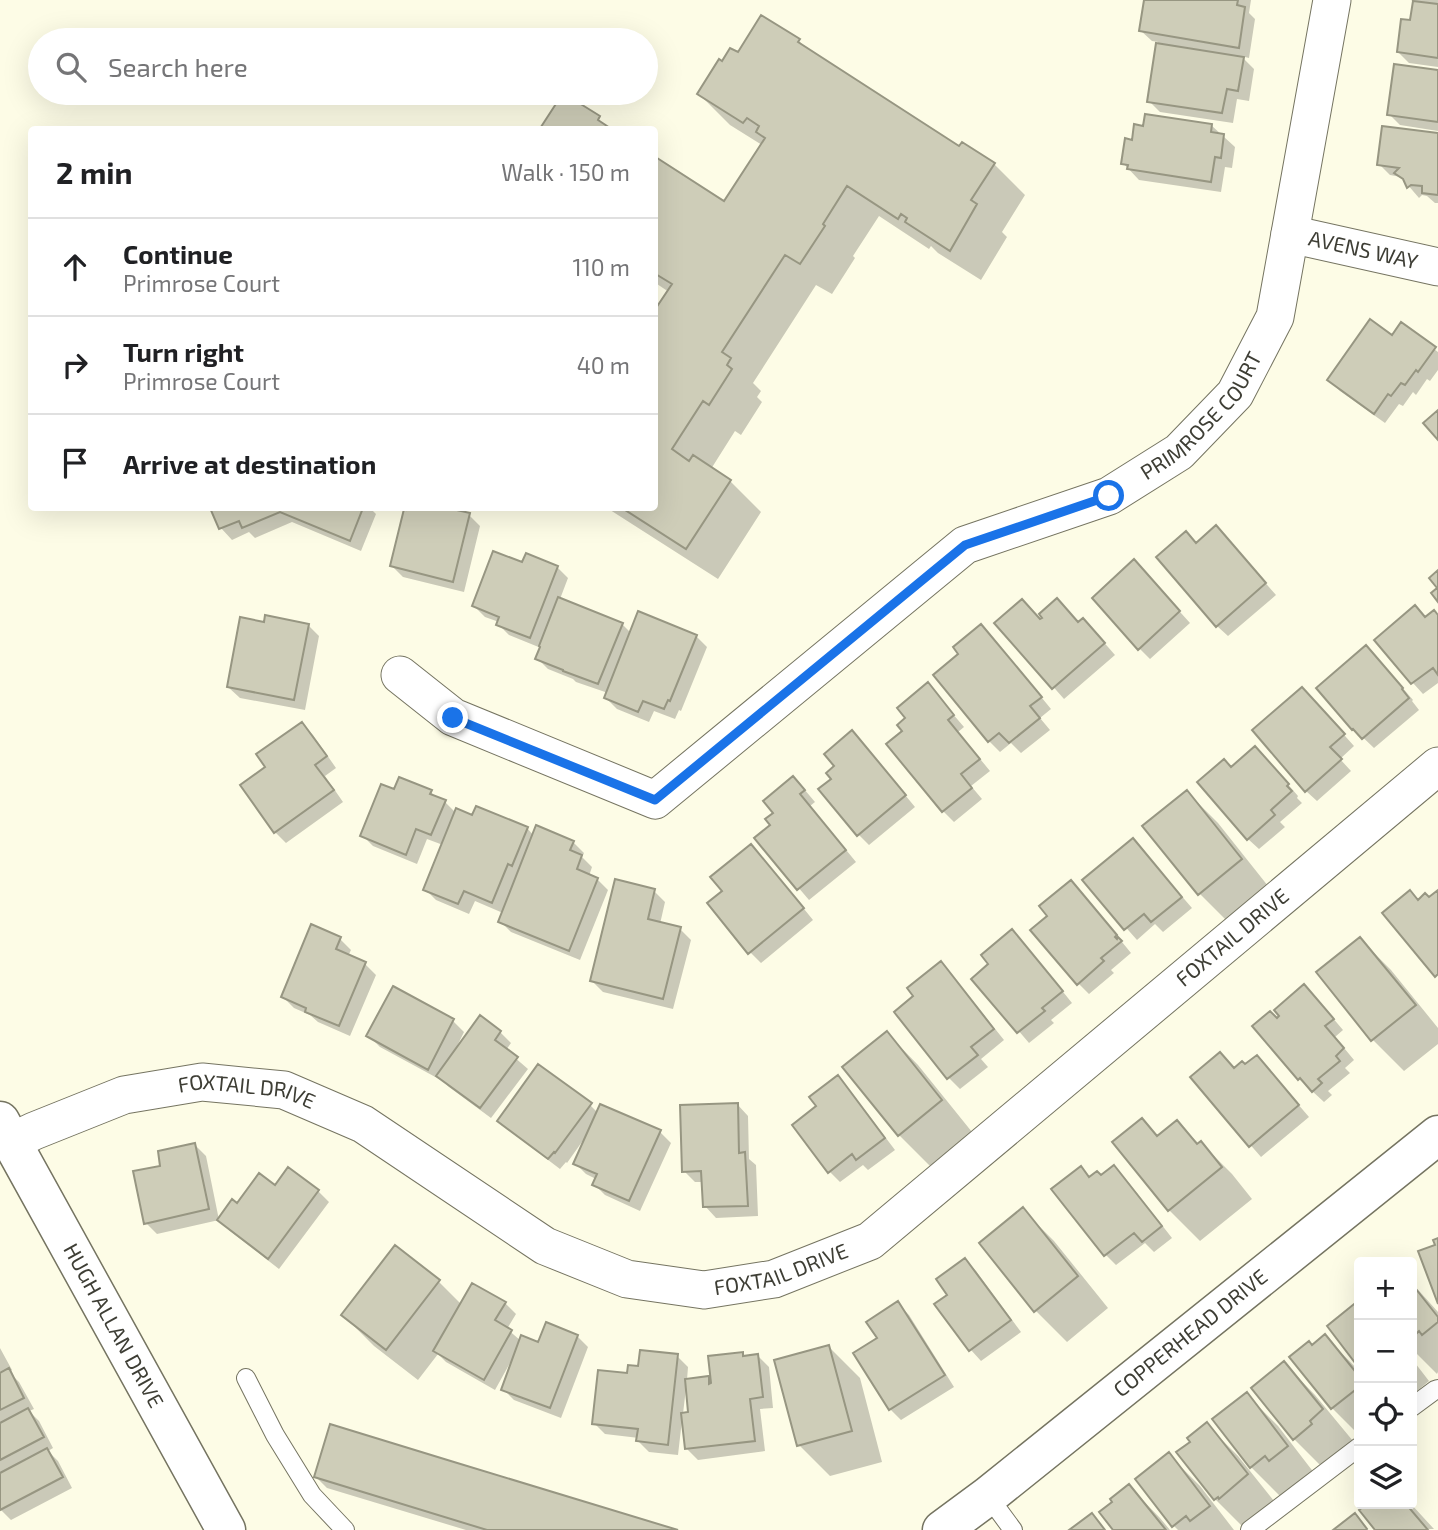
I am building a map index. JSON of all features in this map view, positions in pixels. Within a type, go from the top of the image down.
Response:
[{"type":"street","points":[[1290,234],[1332,0]]},
{"type":"street","name":"AVENS WAY","points":[[1290,234],[1438,267]]},
{"type":"street","name":"PRIMROSE COURT","points":[[400,675],[453,718],[655,800],[965,545],[1109,496],[1179,452],[1235,394],[1264,339],[1275,317],[1290,234]]},
{"type":"street","name":"FOXTAIL DRIVE","points":[[4,1137],[34,1131],[124,1095],[202,1082],[284,1090],[363,1124],[545,1247],[627,1279],[704,1290],[774,1279],[870,1241],[1438,766]]},
{"type":"street","name":"COPPERHEAD DRIVE","points":[[942,1530],[1438,1135]]},
{"type":"street","name":"HUGH ALLAN DRIVE","points":[[4,1137],[226,1530]]},
{"type":"lane","points":[[246,1378],[275,1435],[312,1494],[345,1530]]},
{"type":"lane","points":[[1417,1403],[1438,1389]]},
{"type":"lane","points":[[1250,1530],[1354,1451]]},
{"type":"lane","points":[[988,1496],[1013,1530]]},
{"type":"building","points":[[1144,0],[1238,0],[1237,5],[1245,7],[1239,48],[1139,31]]},
{"type":"building","points":[[1413,1],[1438,4],[1438,58],[1397,52],[1401,19],[1410,20]]},
{"type":"building","points":[[761,15],[800,39],[798,42],[959,146],[962,142],[995,163],[971,200],[977,204],[950,251],[905,222],[907,218],[901,214],[898,219],[847,186],[800,264],[785,255],[722,352],[731,358],[727,365],[732,369],[709,405],[703,401],[672,449],[689,461],[693,455],[731,480],[686,549],[627,511],[658,511],[658,305],[672,284],[658,275],[658,159],[724,201],[765,138],[756,132],[759,126],[747,118],[743,123],[697,94],[719,59],[722,61],[730,48],[738,52]]},
{"type":"building","points":[[1156,43],[1244,57],[1238,91],[1227,89],[1222,113],[1147,102]]},
{"type":"building","points":[[1394,64],[1438,70],[1438,122],[1387,115]]},
{"type":"building","points":[[555,105],[582,105],[600,116],[598,120],[607,126],[542,126]]},
{"type":"building","points":[[1145,114],[1212,124],[1211,132],[1224,134],[1221,158],[1215,157],[1211,182],[1127,169],[1128,165],[1121,164],[1125,138],[1132,140],[1134,124],[1143,126]]},
{"type":"building","points":[[1382,126],[1438,133],[1438,195],[1422,193],[1422,186],[1411,185],[1407,188],[1403,179],[1394,173],[1399,168],[1377,165]]},
{"type":"building","points":[[1370,319],[1392,335],[1401,322],[1436,347],[1418,372],[1416,370],[1405,385],[1401,383],[1391,396],[1388,394],[1374,414],[1327,380]]},
{"type":"building","points":[[1438,410],[1438,440],[1423,423]]},
{"type":"building","points":[[211,511],[362,511],[350,541],[280,512],[242,528],[239,521],[219,529]]},
{"type":"building","points":[[404,511],[470,513],[453,582],[390,566]]},
{"type":"building","points":[[1216,525],[1266,583],[1216,627],[1156,557],[1186,531],[1196,543]]},
{"type":"building","points":[[493,551],[522,562],[526,553],[558,566],[530,638],[496,625],[499,617],[472,606]]},
{"type":"building","points":[[1134,559],[1180,611],[1138,650],[1092,598]]},
{"type":"building","points":[[1438,570],[1438,602],[1431,593],[1437,588],[1429,578]]},
{"type":"building","points":[[558,597],[623,623],[598,684],[535,659]]},
{"type":"building","points":[[1057,598],[1078,622],[1083,618],[1105,643],[1052,689],[994,623],[1022,599],[1040,619],[1042,618],[1039,614]]},
{"type":"building","points":[[1415,605],[1425,617],[1434,610],[1438,615],[1438,675],[1433,668],[1411,684],[1374,640]]},
{"type":"building","points":[[638,611],[697,635],[670,701],[668,700],[664,709],[643,701],[638,712],[604,698]]},
{"type":"building","points":[[265,615],[309,624],[294,700],[227,687],[240,617],[264,622]]},
{"type":"building","points":[[981,624],[1042,697],[1030,706],[1040,718],[1009,743],[999,733],[988,742],[933,675],[958,654],[953,647]]},
{"type":"building","points":[[1366,645],[1409,698],[1362,739],[1316,688]]},
{"type":"building","points":[[928,682],[954,715],[948,720],[980,759],[961,774],[972,788],[942,812],[886,744],[902,731],[897,725],[905,718],[897,708]]},
{"type":"building","points":[[1302,687],[1345,734],[1330,747],[1342,759],[1305,792],[1252,730]]},
{"type":"building","points":[[302,722],[327,756],[315,765],[334,790],[274,833],[240,785],[265,767],[256,754]]},
{"type":"building","points":[[852,730],[906,795],[857,836],[818,789],[831,779],[826,773],[834,766],[824,754]]},
{"type":"building","points":[[1255,746],[1289,784],[1287,786],[1292,791],[1271,810],[1275,815],[1247,840],[1197,782],[1224,759],[1231,767]]},
{"type":"building","points":[[793,776],[805,790],[800,794],[846,850],[797,890],[754,838],[770,825],[765,819],[773,813],[763,801]]},
{"type":"building","points":[[399,777],[432,790],[430,794],[446,800],[431,835],[416,829],[406,855],[360,836],[381,784],[394,789]]},
{"type":"building","points":[[1187,790],[1242,859],[1198,895],[1142,826]]},
{"type":"building","points":[[476,806],[528,827],[512,866],[508,864],[492,903],[464,891],[458,904],[423,890],[456,808],[472,815]]},
{"type":"building","points":[[536,825],[574,841],[570,850],[582,855],[577,869],[598,878],[569,951],[498,922]]},
{"type":"building","points":[[1133,838],[1182,897],[1151,922],[1144,914],[1124,930],[1082,880]]},
{"type":"building","points":[[751,844],[804,908],[748,954],[707,903],[722,891],[710,877]]},
{"type":"building","points":[[615,879],[655,889],[648,919],[681,927],[663,999],[590,981]]},
{"type":"building","points":[[1071,880],[1117,935],[1115,937],[1122,941],[1101,958],[1104,961],[1077,985],[1030,930],[1047,916],[1039,906]]},
{"type":"building","points":[[1410,890],[1418,900],[1425,893],[1429,897],[1438,890],[1438,974],[1435,977],[1382,913]]},
{"type":"building","points":[[311,924],[341,937],[336,949],[366,962],[339,1026],[305,1012],[306,1008],[281,997]]},
{"type":"building","points":[[1012,929],[1063,991],[1042,1008],[1045,1011],[1017,1033],[971,979],[988,964],[981,955]]},
{"type":"building","points":[[1360,937],[1416,1005],[1371,1041],[1316,972]]},
{"type":"building","points":[[941,961],[994,1029],[971,1047],[978,1055],[947,1079],[894,1012],[913,996],[907,988]]},
{"type":"building","points":[[1304,984],[1334,1019],[1325,1026],[1344,1048],[1336,1056],[1340,1061],[1318,1079],[1322,1083],[1312,1092],[1300,1078],[1298,1080],[1252,1026],[1270,1011],[1277,1018],[1279,1016],[1274,1010]]},
{"type":"building","points":[[393,986],[454,1019],[428,1070],[366,1036]]},
{"type":"building","points":[[480,1015],[501,1031],[495,1040],[518,1057],[480,1108],[436,1076]]},
{"type":"building","points":[[887,1031],[942,1100],[898,1136],[842,1067]]},
{"type":"building","points":[[1220,1052],[1234,1068],[1242,1061],[1245,1064],[1257,1055],[1299,1105],[1249,1147],[1190,1077]]},
{"type":"building","points":[[538,1064],[592,1103],[548,1159],[497,1121]]},
{"type":"building","points":[[838,1075],[885,1138],[856,1160],[852,1154],[828,1173],[792,1125],[816,1106],[809,1097]]},
{"type":"building","points":[[738,1103],[739,1153],[745,1152],[748,1206],[703,1207],[701,1171],[682,1172],[680,1105]]},
{"type":"building","points":[[600,1104],[661,1130],[629,1201],[592,1185],[597,1174],[573,1164]]},
{"type":"building","points":[[1142,1118],[1157,1136],[1177,1120],[1197,1144],[1201,1141],[1222,1167],[1168,1211],[1112,1142]]},
{"type":"building","points":[[195,1143],[209,1209],[144,1224],[133,1171],[160,1166],[158,1151]]},
{"type":"building","points":[[1114,1165],[1162,1226],[1142,1242],[1134,1233],[1104,1256],[1051,1189],[1081,1166],[1089,1177],[1097,1171],[1101,1175]]},
{"type":"building","points":[[288,1167],[319,1190],[268,1259],[217,1220],[232,1199],[237,1203],[259,1173],[275,1185]]},
{"type":"building","points":[[1023,1207],[1078,1276],[1034,1312],[979,1243]]},
{"type":"building","points":[[1438,1238],[1438,1304],[1418,1251],[1435,1245],[1433,1240]]},
{"type":"building","points":[[395,1245],[440,1280],[386,1350],[341,1315]]},
{"type":"building","points":[[965,1258],[1011,1320],[969,1351],[934,1304],[947,1295],[936,1279]]},
{"type":"building","points":[[472,1283],[506,1302],[495,1320],[512,1330],[484,1380],[433,1351]]},
{"type":"building","points":[[1417,1290],[1438,1317],[1438,1322],[1422,1335],[1419,1331],[1417,1333]]},
{"type":"building","points":[[898,1301],[945,1375],[889,1410],[853,1353],[877,1338],[866,1322]]},
{"type":"building","points":[[1354,1304],[1354,1361],[1327,1326]]},
{"type":"building","points":[[546,1322],[578,1335],[550,1408],[501,1390],[521,1335],[538,1342]]},
{"type":"building","points":[[1325,1334],[1354,1370],[1354,1391],[1331,1409],[1289,1357],[1309,1341],[1312,1345]]},
{"type":"building","points":[[829,1345],[852,1431],[797,1446],[774,1360]]},
{"type":"building","points":[[640,1350],[678,1354],[668,1445],[636,1441],[638,1429],[592,1424],[598,1370],[627,1373],[628,1365],[638,1366]]},
{"type":"building","points":[[743,1352],[743,1356],[758,1354],[763,1397],[750,1399],[755,1441],[685,1449],[681,1413],[688,1412],[685,1379],[709,1376],[709,1384],[711,1383],[708,1356]]},
{"type":"building","points":[[1284,1361],[1323,1409],[1310,1421],[1312,1424],[1293,1440],[1251,1388]]},
{"type":"building","points":[[9,1368],[24,1398],[0,1410],[0,1373]]},
{"type":"building","points":[[1247,1392],[1288,1446],[1269,1461],[1265,1456],[1250,1468],[1212,1419]]},
{"type":"building","points":[[28,1408],[44,1437],[0,1460],[0,1423]]},
{"type":"building","points":[[1207,1422],[1248,1474],[1219,1499],[1218,1497],[1214,1500],[1176,1452],[1190,1442],[1187,1438]]},
{"type":"building","points":[[330,1424],[678,1530],[487,1530],[314,1477]]},
{"type":"building","points":[[47,1448],[63,1477],[0,1510],[0,1473]]},
{"type":"building","points":[[1169,1452],[1210,1506],[1190,1521],[1186,1516],[1172,1527],[1135,1479]]},
{"type":"building","points":[[1129,1484],[1166,1530],[1113,1530],[1099,1512]]},
{"type":"building","points":[[1410,1509],[1428,1530],[1375,1530],[1359,1510]]},
{"type":"building","points":[[1092,1513],[1105,1530],[1069,1530]]},
{"type":"building","points":[[1355,1513],[1366,1530],[1333,1530]]},
{"type":"route","points":[[453,718],[655,800],[965,545],[1109,496]]}]
